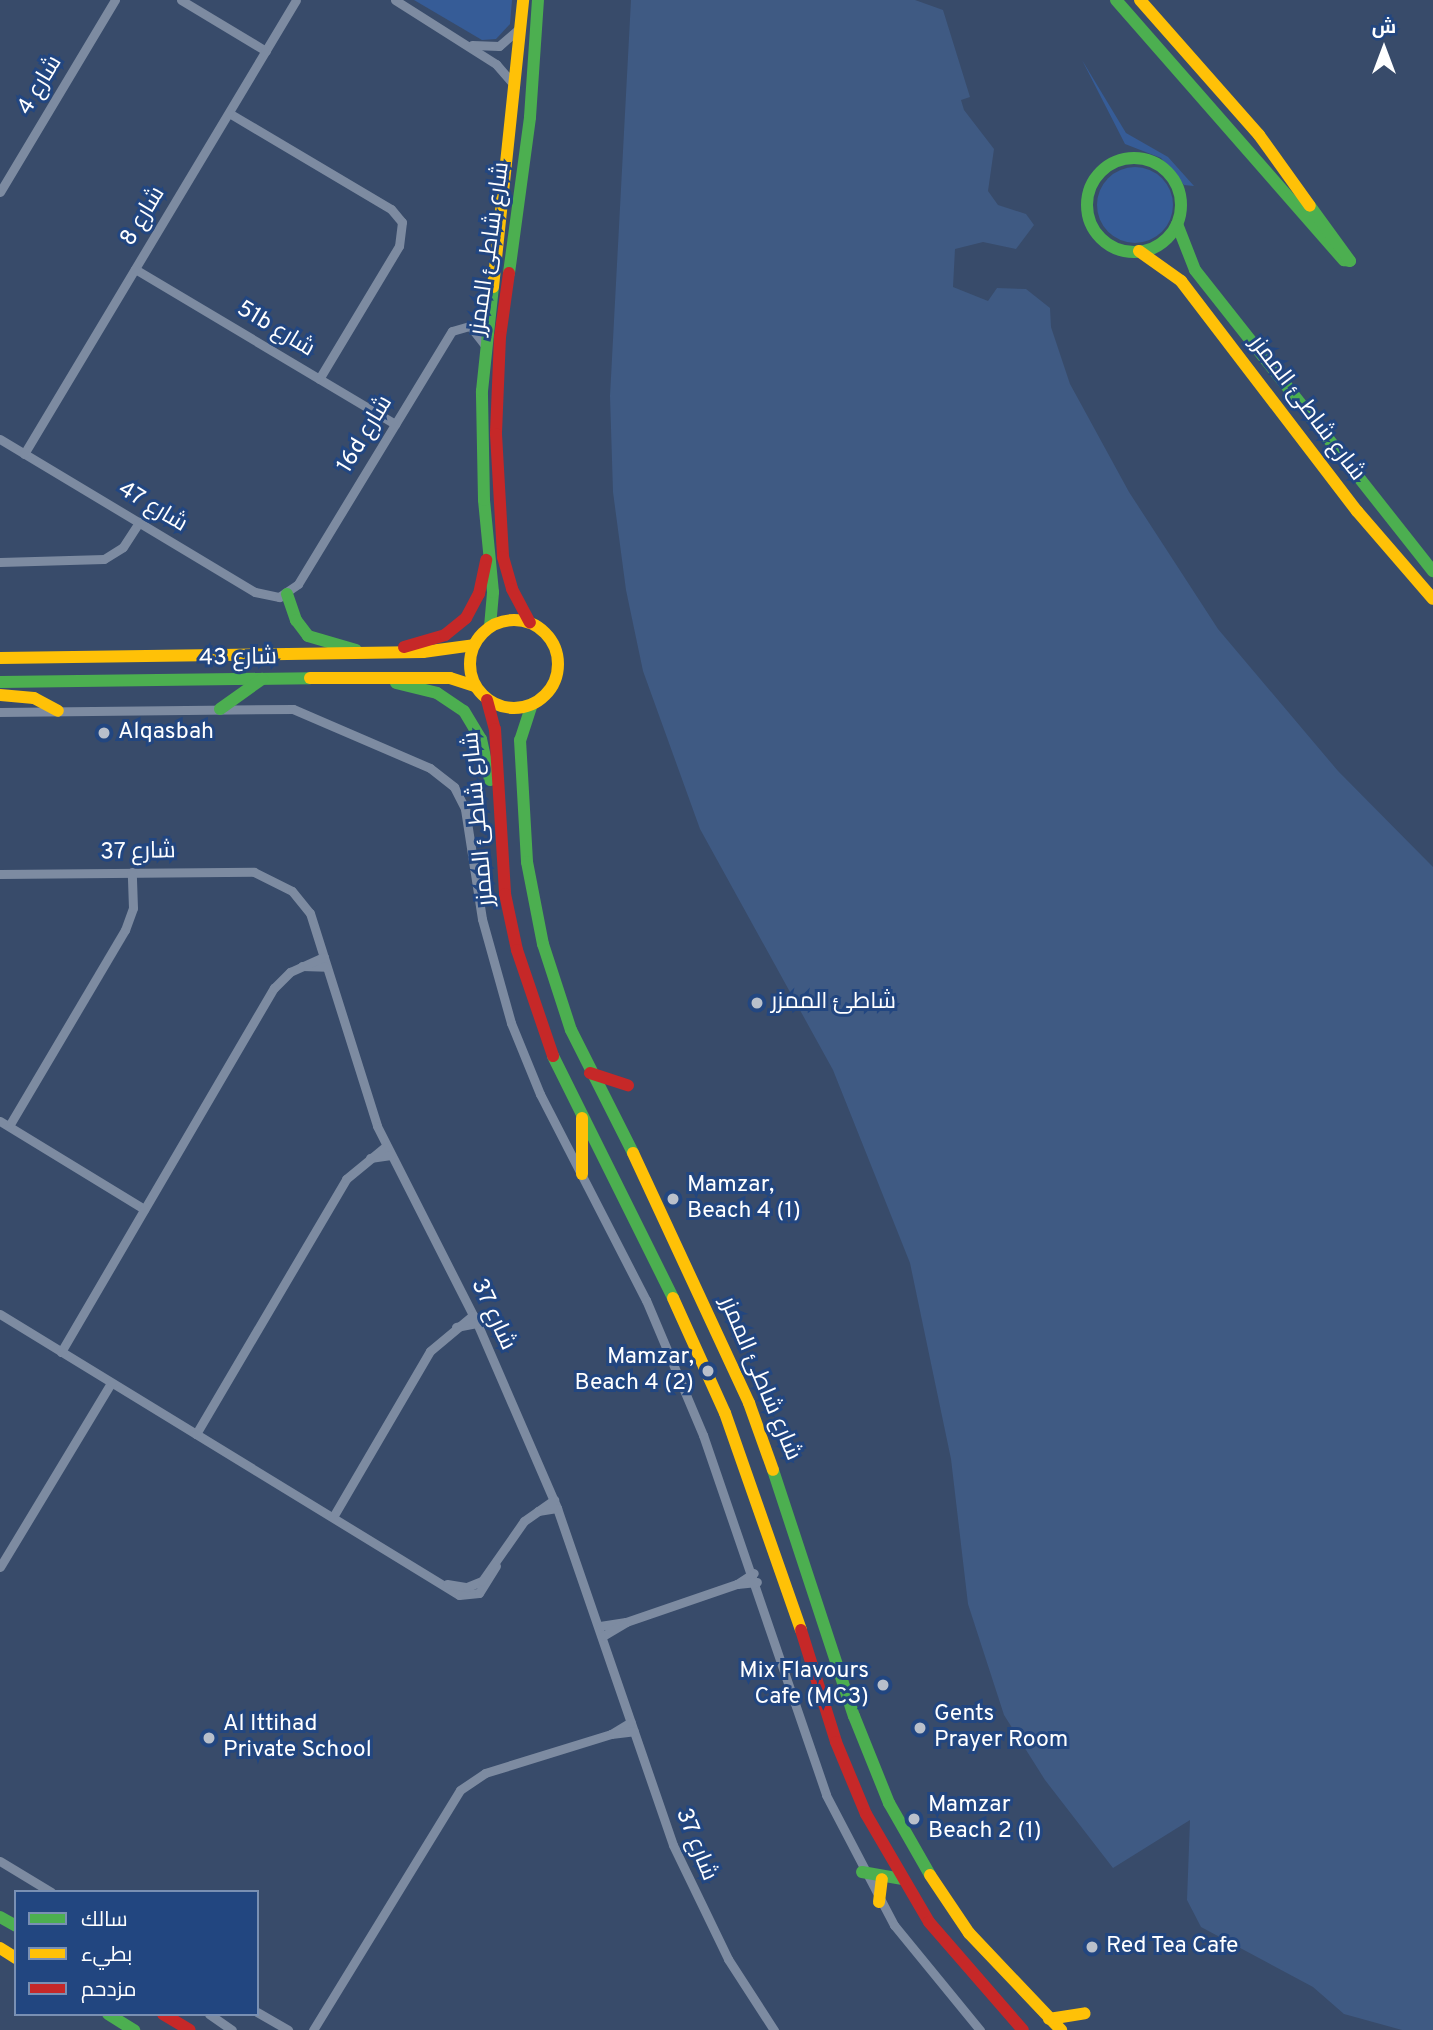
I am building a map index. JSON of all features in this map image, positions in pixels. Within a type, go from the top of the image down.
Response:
[{"type":"main road","name":"شارع شاطئ الممزر","points":[[489,627],[493,592],[482,435],[485,345],[517,88],[523,0]]},
{"type":"main road","name":"شارع شاطئ الممزر","points":[[530,623],[512,589],[503,557],[496,434],[500,337],[530,117],[538,0]]},
{"type":"main road","points":[[1116,0],[1344,260],[1350,261],[1259,135],[1140,0]]},
{"type":"main road","points":[[1245,148],[1255,147],[1259,135]]},
{"type":"main road","points":[[1132,158],[1156,163],[1167,172],[1180,196],[1177,224],[1162,242],[1139,251],[1113,246],[1093,228],[1087,201],[1104,169],[1132,158]]},
{"type":"main road","name":"شارع شاطئ الممزر","points":[[1177,224],[1195,270],[1372,499],[1433,571]]},
{"type":"main road","name":"شارع شاطئ الممزر","points":[[1139,251],[1181,281],[1357,511],[1433,599]]},
{"type":"main road","points":[[287,594],[296,620],[309,636],[368,653],[436,639],[460,624],[478,596],[488,546]]},
{"type":"main road","points":[[508,620],[530,623],[547,635],[558,663],[548,692],[532,704],[505,708],[487,700],[475,686],[469,666],[474,645],[489,627],[508,620]]},
{"type":"main road","name":"شارع 43","points":[[0,658],[435,652],[474,645]]},
{"type":"main road","points":[[368,678],[437,693],[464,711],[481,739],[497,808]]},
{"type":"main road","name":"شارع 43","points":[[0,682],[450,678],[475,686]]},
{"type":"main road","points":[[220,709],[262,679]]},
{"type":"main road","points":[[0,695],[34,698],[58,711]]},
{"type":"main road","name":"شارع شاطئ الممزر","points":[[487,700],[495,729],[497,808],[505,894],[524,978],[554,1059],[582,1117],[628,1200],[712,1381],[772,1539],[836,1742],[866,1814],[901,1879],[960,1963],[1023,2030]]},
{"type":"main road","name":"شارع شاطئ الممزر","points":[[532,704],[521,729],[520,765],[531,889],[559,996],[590,1073],[677,1242],[749,1403],[804,1553],[853,1716],[892,1810],[950,1907],[994,1962],[1061,2030]]},
{"type":"main road","points":[[590,1073],[628,1085]]},
{"type":"main road","points":[[582,1117],[582,1174]]},
{"type":"main road","points":[[862,1872],[882,1879],[901,1879]]},
{"type":"main road","points":[[879,1902],[882,1879]]},
{"type":"main road","points":[[1049,2019],[1085,2013]]},
{"type":"main road","points":[[111,2016],[134,2030]]},
{"type":"main road","points":[[166,2016],[190,2030]]},
{"type":"street","name":"شارع 4","points":[[0,192],[115,0]]},
{"type":"street","points":[[181,0],[266,51]]},
{"type":"street","name":"شارع 8","points":[[24,454],[296,0]]},
{"type":"street","points":[[395,0],[503,69],[517,88]]},
{"type":"street","points":[[464,42],[482,48],[499,46],[522,26]]},
{"type":"street","points":[[229,113],[391,209],[402,222],[399,246],[320,379]]},
{"type":"street","name":"51b شارع","points":[[135,269],[395,424]]},
{"type":"street","name":"16d شارع","points":[[287,594],[452,331],[470,326],[485,345]]},
{"type":"street","name":"شارع 47","points":[[0,439],[262,596],[287,594]]},
{"type":"street","points":[[0,562],[104,559],[123,547],[139,522]]},
{"type":"street","points":[[0,712],[220,709],[309,712],[430,768],[454,787],[465,809],[482,919],[507,1012],[540,1094],[667,1349],[755,1578],[807,1745],[862,1872],[879,1902],[909,1947],[980,2030]]},
{"type":"street","name":"شارع 37","points":[[0,874],[240,871],[267,877],[302,901],[316,926],[353,1061],[388,1150],[475,1319],[556,1504],[689,1884],[728,1959],[773,2029]]},
{"type":"street","points":[[132,872],[133,908],[125,930],[4,1124],[144,1209]]},
{"type":"street","points":[[61,1352],[274,988],[302,966],[324,957]]},
{"type":"street","points":[[302,966],[326,967]]},
{"type":"street","points":[[196,1434],[346,1179],[370,1158],[388,1150]]},
{"type":"street","points":[[0,1314],[459,1595],[469,1596],[487,1586],[518,1528],[538,1511],[556,1504]]},
{"type":"street","points":[[333,1517],[430,1350],[456,1326],[475,1319]]},
{"type":"street","points":[[0,1567],[111,1383]]},
{"type":"street","points":[[602,1631],[755,1578]]},
{"type":"street","points":[[313,2030],[460,1790],[485,1773],[633,1727]]},
{"type":"street","points":[[0,1861],[48,1890]]},
{"type":"street","points":[[259,2013],[288,2030]]},
{"type":"street","points":[[212,2016],[232,2030]]},
{"type":"shaded area","points":[[414,0],[512,0],[510,24],[496,39],[482,40]]},
{"type":"shaded area","points":[[631,0],[915,0],[943,10],[970,97],[961,100],[964,110],[994,149],[988,191],[998,205],[1026,214],[1034,225],[1016,249],[983,242],[955,249],[953,287],[988,301],[997,288],[1026,289],[1050,308],[1051,327],[1070,384],[1129,492],[1218,629],[1338,771],[1433,867],[1433,2030],[1402,2030],[1344,2014],[1313,1987],[1201,1927],[1187,1900],[1190,1820],[1113,1868],[1045,1780],[1004,1715],[968,1604],[951,1459],[910,1263],[833,1070],[700,829],[643,671],[626,590],[613,492],[610,396]]},
{"type":"shaded area","points":[[1082,60],[1126,133],[1168,157],[1194,186],[1184,185],[1161,158],[1125,144]]},
{"type":"shaded area","points":[[1143,167],[1156,173],[1167,184],[1173,197],[1171,220],[1156,237],[1143,243],[1127,243],[1114,237],[1099,220],[1097,197],[1103,184],[1120,169]]},
{"type":"traffic: fast","points":[[509,273],[530,117],[538,0]]},
{"type":"traffic: fast","points":[[1116,0],[1344,260],[1350,261],[1310,206]]},
{"type":"traffic: fast","points":[[1134,158],[1152,162],[1167,172],[1177,187],[1181,205],[1177,223],[1167,238],[1152,248],[1134,252],[1116,248],[1101,238],[1091,223],[1087,205],[1091,187],[1101,172],[1116,162],[1134,158]]},
{"type":"traffic: fast","points":[[1177,224],[1195,270],[1433,571]]},
{"type":"traffic: fast","points":[[490,627],[493,592],[484,500],[482,391],[493,287]]},
{"type":"traffic: fast","points":[[287,594],[296,620],[308,636],[356,650]]},
{"type":"traffic: fast","points":[[0,682],[310,678]]},
{"type":"traffic: fast","points":[[220,709],[262,679]]},
{"type":"traffic: fast","points":[[396,683],[437,693],[464,711],[481,739],[490,780]]},
{"type":"traffic: fast","points":[[532,704],[520,740],[527,862],[543,944],[571,1030],[633,1153]]},
{"type":"traffic: fast","points":[[553,1056],[673,1298]]},
{"type":"traffic: fast","points":[[773,1470],[854,1716],[889,1803],[930,1875]]},
{"type":"traffic: fast","points":[[862,1872],[901,1879]]},
{"type":"traffic: fast","points":[[0,1917],[14,1925]]},
{"type":"traffic: fast","points":[[111,2016],[134,2030]]},
{"type":"traffic: slow","points":[[493,287],[523,0]]},
{"type":"traffic: slow","points":[[1140,0],[1259,135],[1310,206]]},
{"type":"traffic: slow","points":[[1139,251],[1181,281],[1357,511],[1433,599]]},
{"type":"traffic: slow","points":[[514,620],[539,627],[551,639],[558,664],[551,689],[539,701],[514,708],[489,701],[477,689],[470,664],[477,639],[489,627],[514,620]]},
{"type":"traffic: slow","points":[[0,658],[423,652],[474,645]]},
{"type":"traffic: slow","points":[[310,678],[450,678],[475,686]]},
{"type":"traffic: slow","points":[[0,695],[34,698],[58,711]]},
{"type":"traffic: slow","points":[[582,1118],[582,1174]]},
{"type":"traffic: slow","points":[[633,1153],[749,1403],[773,1470]]},
{"type":"traffic: slow","points":[[673,1298],[725,1413],[801,1630]]},
{"type":"traffic: slow","points":[[930,1875],[969,1933],[1061,2030]]},
{"type":"traffic: slow","points":[[879,1902],[882,1879]]},
{"type":"traffic: slow","points":[[0,1948],[14,1957]]},
{"type":"traffic: slow","points":[[1049,2019],[1085,2013]]},
{"type":"traffic: jam","points":[[509,273],[500,337],[496,434],[503,557],[512,589],[530,623]]},
{"type":"traffic: jam","points":[[404,647],[445,635],[466,618],[479,594],[486,560]]},
{"type":"traffic: jam","points":[[487,700],[495,729],[505,894],[517,950],[553,1056]]},
{"type":"traffic: jam","points":[[590,1073],[628,1085]]},
{"type":"traffic: jam","points":[[801,1630],[836,1742],[866,1814],[929,1922],[1023,2030]]},
{"type":"traffic: jam","points":[[166,2016],[190,2030]]},
{"type":"place","name":"Alqasbah","points":[[104,733]]},
{"type":"place","name":"شاطئ الممزر","points":[[757,1003]]},
{"type":"place","name":"Mamzar, Beach 4 (1)","points":[[673,1199]]},
{"type":"place","name":"Mamzar, Beach 4 (2)","points":[[708,1371]]},
{"type":"place","name":"Mix Flavours Cafe (MC3)","points":[[883,1685]]},
{"type":"place","name":"Gents Prayer Room","points":[[920,1728]]},
{"type":"place","name":"Al Ittihad Private School","points":[[209,1738]]},
{"type":"place","name":"Mamzar Beach 2 (1)","points":[[914,1819]]},
{"type":"place","name":"Red Tea Cafe","points":[[1092,1947]]}]
